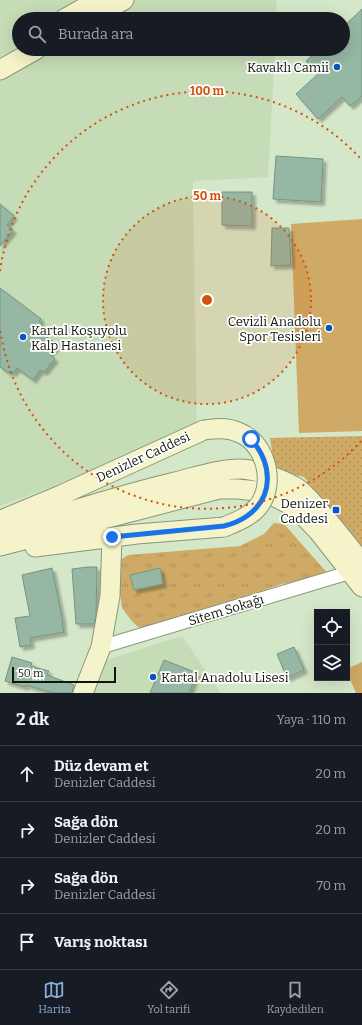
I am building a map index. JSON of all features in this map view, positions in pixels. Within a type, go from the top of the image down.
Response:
[{"type":"main road","points":[[77,12],[98,0]]},
{"type":"main road","points":[[103,12],[124,0]]},
{"type":"main road","points":[[0,55],[12,48]]},
{"type":"main road","points":[[0,70],[25,56]]},
{"type":"main road","name":"Denizler Caddesi","points":[[0,520],[61,495],[204,430],[216,428],[229,429],[241,433],[251,439],[259,448],[267,471],[268,480],[265,494],[259,504],[247,516],[237,522],[224,526],[112,537],[0,552]]},
{"type":"main road","name":"Denizler Caddesi","points":[[0,530],[159,486],[213,473],[247,469],[281,480],[303,492],[338,531],[358,574]]},
{"type":"main road","points":[[0,546],[219,489],[237,489],[257,491],[273,496],[295,507],[358,574]]},
{"type":"main road","points":[[83,693],[101,647],[110,596],[112,537]]},
{"type":"street","name":"Sitem Sokağı","points":[[101,647],[358,574]]},
{"type":"shaded area","points":[[0,0],[277,0],[276,12],[12,12],[12,56],[275,56],[268,177],[193,181],[197,430],[0,506]]},
{"type":"shaded area","name":"Kartal Anadolu Lisesi","points":[[182,636],[221,693],[90,693],[103,661]]},
{"type":"green space","name":"Cevizli Anadolu Spor Tesisleri","points":[[362,219],[362,431],[299,433],[291,224]]},
{"type":"green space","points":[[362,436],[362,552],[304,477],[275,470],[270,438]]},
{"type":"green space","points":[[274,523],[284,524],[330,576],[282,584],[149,629],[138,627],[122,608],[117,572],[120,560],[128,555],[240,546],[264,534]]},
{"type":"green space","points":[[362,662],[362,693],[356,693],[350,679],[350,668]]},
{"type":"building","name":"Kavaklı Camii","points":[[362,9],[362,96],[350,106],[342,97],[318,119],[296,94],[318,74],[306,61],[311,56],[350,56],[350,20]]},
{"type":"building","points":[[276,156],[323,159],[321,202],[273,199]]},
{"type":"building","points":[[222,192],[252,192],[252,226],[222,225]]},
{"type":"building","points":[[0,204],[14,216],[7,225],[13,230],[0,246]]},
{"type":"building","points":[[272,228],[289,228],[291,265],[271,266]]},
{"type":"building","name":"Kartal Koşuyolu Kalp Hastanesi","points":[[0,288],[41,319],[39,321],[42,323],[39,327],[44,331],[42,333],[57,345],[49,354],[55,359],[44,372],[40,370],[33,380],[17,368],[13,373],[10,371],[9,373],[0,367]]},
{"type":"building","points":[[97,567],[96,615],[94,624],[76,624],[72,569]]},
{"type":"building","points":[[52,568],[64,632],[30,638],[31,645],[20,647],[15,618],[30,616],[22,575]]},
{"type":"building","points":[[160,568],[163,584],[134,590],[130,575]]},
{"type":"building","points":[[294,647],[304,670],[287,678],[277,654]]},
{"type":"building","points":[[12,657],[32,663],[31,666],[49,671],[47,675],[74,685],[72,693],[53,693],[26,685],[25,687],[5,681]]},
{"type":"building","points":[[164,660],[197,673],[189,693],[150,693]]},
{"type":"place","name":"Kavaklı Camii","points":[[337,67]]},
{"type":"place","name":"Cevizli Anadolu Spor Tesisleri","points":[[329,328]]},
{"type":"place","name":"Kartal Koşuyolu Kalp Hastanesi","points":[[23,337]]},
{"type":"place","name":"Denizer Caddesi","points":[[336,510]]},
{"type":"place","name":"Kartal Anadolu Lisesi","points":[[153,677]]},
{"type":"route","points":[[112,537],[224,526],[237,522],[247,516],[256,509],[262,500],[268,480],[264,459],[259,448],[251,439]]}]
